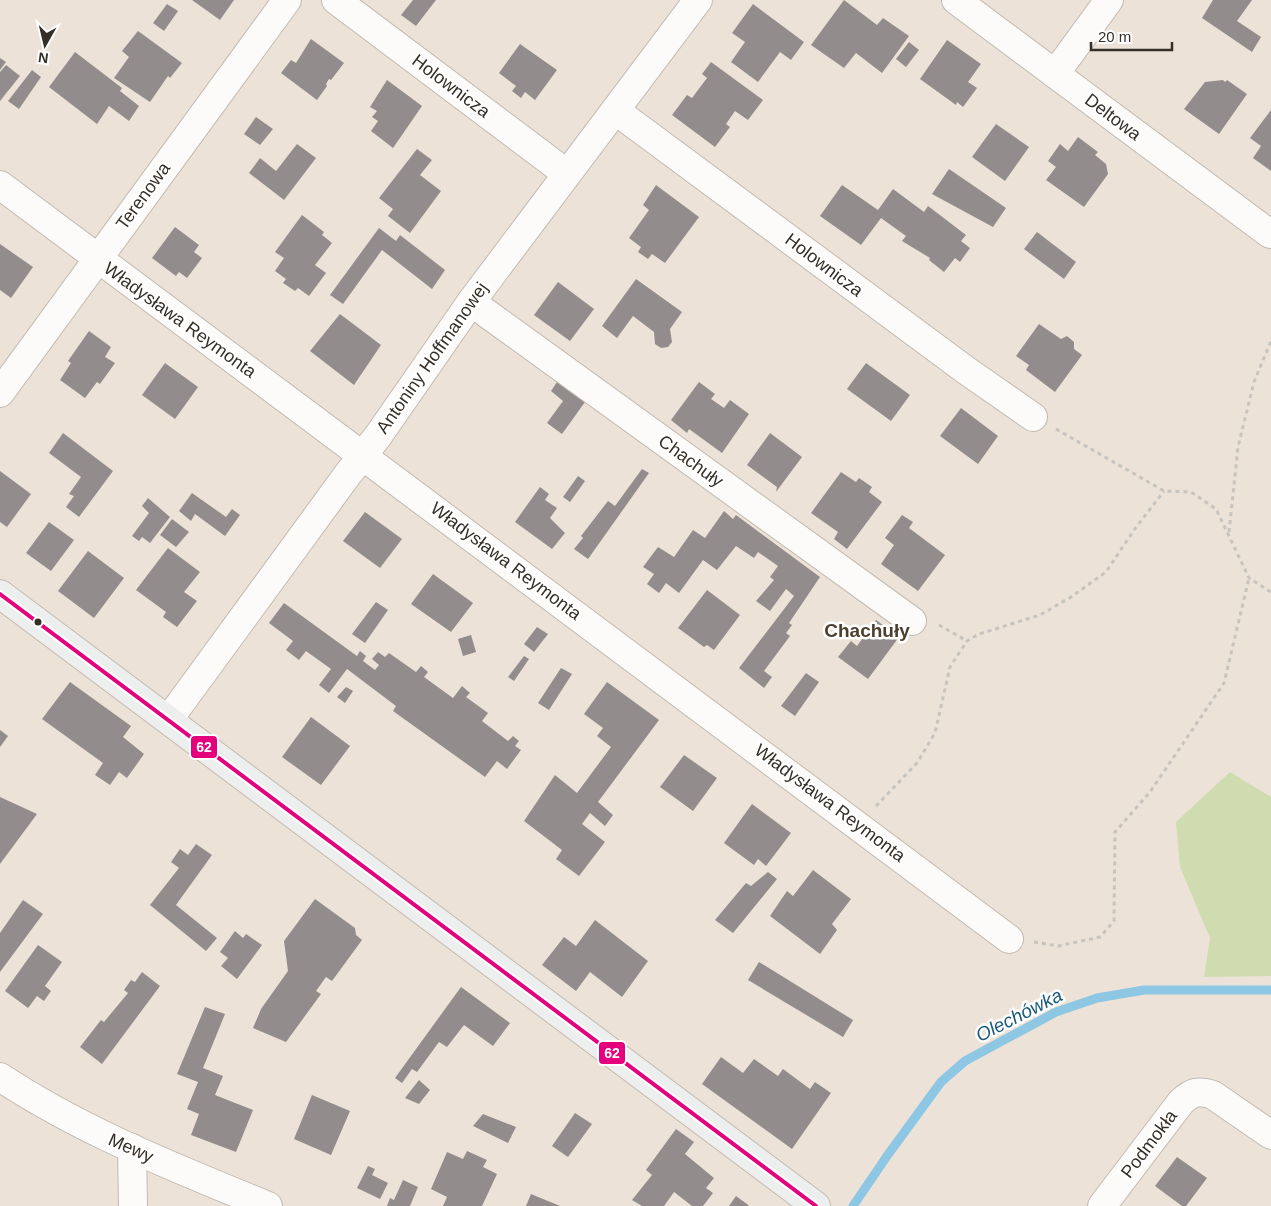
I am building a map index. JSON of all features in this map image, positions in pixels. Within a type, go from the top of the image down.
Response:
[{"type":"street","name":"Terenowa","points":[[0,393],[287,0]]},
{"type":"street","name":"Holownicza","points":[[336,0],[566,173]]},
{"type":"street","name":"Antoniny Hoffmanowej","points":[[169,719],[378,436],[471,302],[566,173],[616,111],[698,0]]},
{"type":"street","name":"Deltowa","points":[[956,0],[1270,234]]},
{"type":"street","points":[[1055,74],[1109,0]]},
{"type":"street","name":"Holownicza","points":[[616,111],[967,371],[1033,416]]},
{"type":"street","name":"Władysława Reymonta","points":[[0,186],[363,454],[1009,939]]},
{"type":"street","name":"Chachuły","points":[[471,302],[912,621]]},
{"type":"street","points":[[0,594],[816,1206]]},
{"type":"street","name":"Mewy","points":[[0,1077],[57,1111],[132,1148],[268,1206]]},
{"type":"street","name":"Podmokła","points":[[1102,1206],[1181,1102],[1190,1093],[1202,1091],[1213,1095],[1271,1135]]},
{"type":"street","points":[[132,1148],[133,1206]]},
{"type":"path","points":[[1229,533],[1238,447],[1254,382],[1271,341]]},
{"type":"path","points":[[1033,416],[1164,491],[1191,492],[1216,509],[1249,578],[1271,592]]},
{"type":"path","points":[[858,824],[917,763],[935,733],[950,667],[967,642],[979,634],[1040,615],[1071,597],[1106,572],[1134,530],[1164,491]]},
{"type":"path","points":[[1009,939],[1058,946],[1100,937],[1114,921],[1116,832],[1150,792],[1224,683],[1249,578]]},
{"type":"green space","points":[[1230,772],[1271,797],[1271,976],[1204,977],[1210,938],[1180,867],[1176,822]]},
{"type":"building","points":[[192,0],[234,0],[220,20]]},
{"type":"building","points":[[413,0],[436,0],[416,26],[401,15]]},
{"type":"building","points":[[844,0],[877,25],[883,18],[909,36],[882,73],[856,53],[844,68],[811,45]]},
{"type":"building","points":[[1213,0],[1252,0],[1237,21],[1261,37],[1252,52],[1202,18]]},
{"type":"building","points":[[167,4],[178,11],[164,31],[153,23]]},
{"type":"building","points":[[753,4],[804,42],[791,60],[780,52],[758,82],[731,62],[745,42],[732,33]]},
{"type":"building","points":[[138,31],[182,63],[170,78],[168,76],[150,102],[114,78],[129,57],[122,51]]},
{"type":"building","points":[[311,39],[344,63],[331,80],[329,79],[326,84],[327,86],[317,100],[281,73],[291,60],[296,63]]},
{"type":"building","points":[[947,40],[981,64],[968,82],[977,88],[963,107],[957,102],[956,105],[920,79]]},
{"type":"building","points":[[909,42],[919,50],[906,67],[896,59]]},
{"type":"building","points":[[520,44],[557,70],[535,100],[525,92],[521,98],[512,91],[516,86],[499,73]]},
{"type":"building","points":[[75,52],[122,88],[120,91],[139,106],[129,121],[109,106],[97,124],[49,87]]},
{"type":"building","points":[[0,58],[6,62],[0,70]]},
{"type":"building","points":[[711,62],[763,100],[748,120],[735,111],[726,124],[730,127],[715,147],[672,115],[687,95],[692,98],[707,78],[702,74]]},
{"type":"building","points":[[6,65],[20,76],[0,101],[0,72]]},
{"type":"building","points":[[32,70],[41,77],[19,109],[8,101]]},
{"type":"building","points":[[387,80],[422,106],[393,148],[371,131],[378,121],[372,117],[377,111],[370,107]]},
{"type":"building","points":[[1223,80],[1225,82],[1227,80],[1247,94],[1219,134],[1184,109],[1205,82]]},
{"type":"building","points":[[1271,110],[1271,171],[1253,158],[1261,146],[1250,138]]},
{"type":"building","points":[[256,117],[273,129],[260,145],[244,134]]},
{"type":"building","points":[[996,124],[1029,147],[1005,181],[972,157]]},
{"type":"building","points":[[1078,137],[1098,152],[1095,155],[1106,164],[1108,174],[1084,207],[1046,180],[1056,167],[1048,161],[1060,144],[1068,151]]},
{"type":"building","points":[[297,144],[316,158],[284,200],[249,173],[260,158],[276,171]]},
{"type":"building","points":[[417,149],[432,160],[420,175],[441,191],[410,233],[388,216],[393,209],[379,198]]},
{"type":"building","points":[[949,169],[1006,208],[993,227],[932,194]]},
{"type":"building","points":[[656,185],[699,217],[665,263],[652,254],[648,259],[638,252],[641,247],[629,238],[649,210],[643,205]]},
{"type":"building","points":[[842,185],[878,210],[893,189],[924,212],[928,206],[966,235],[961,241],[970,248],[960,262],[955,258],[944,272],[929,260],[930,258],[902,241],[906,236],[881,218],[861,245],[820,216]]},
{"type":"building","points":[[302,215],[324,232],[322,235],[332,243],[315,265],[326,273],[309,296],[298,288],[295,291],[283,283],[286,279],[275,271],[284,258],[275,252]]},
{"type":"building","points":[[175,227],[199,245],[194,252],[202,258],[187,278],[179,272],[176,276],[152,258]]},
{"type":"building","points":[[379,228],[396,241],[400,235],[445,270],[432,289],[382,250],[343,304],[330,295]]},
{"type":"building","points":[[1037,232],[1076,262],[1064,279],[1024,249]]},
{"type":"building","points":[[0,244],[33,267],[11,298],[0,290]]},
{"type":"building","points":[[636,279],[682,312],[670,329],[672,342],[668,347],[661,348],[655,344],[654,332],[633,316],[617,338],[602,326]]},
{"type":"building","points":[[558,282],[594,309],[570,341],[534,315]]},
{"type":"building","points":[[340,314],[381,345],[354,385],[310,351]]},
{"type":"building","points":[[1039,324],[1061,339],[1067,336],[1074,342],[1074,349],[1082,355],[1055,392],[1026,370],[1029,365],[1016,356]]},
{"type":"building","points":[[89,331],[111,347],[105,357],[115,363],[100,384],[97,382],[85,398],[60,380],[71,363],[68,361]]},
{"type":"building","points":[[165,363],[198,387],[175,419],[142,395]]},
{"type":"building","points":[[866,363],[910,395],[891,421],[847,389]]},
{"type":"building","points":[[557,382],[585,402],[562,434],[547,423],[563,401],[551,391]]},
{"type":"building","points":[[699,382],[715,394],[711,399],[724,408],[730,400],[749,414],[722,453],[689,429],[687,433],[671,420]]},
{"type":"building","points":[[961,408],[998,436],[978,464],[940,436]]},
{"type":"building","points":[[63,433],[113,471],[79,517],[66,507],[74,496],[69,494],[81,477],[49,453]]},
{"type":"building","points":[[770,433],[802,457],[776,492],[777,487],[747,465]]},
{"type":"building","points":[[642,469],[649,473],[588,559],[574,549],[583,538],[581,536],[608,501],[615,506]]},
{"type":"building","points":[[0,471],[31,494],[7,527],[0,522]]},
{"type":"building","points":[[841,472],[856,482],[859,478],[872,487],[869,492],[882,502],[847,549],[834,539],[838,532],[811,513]]},
{"type":"building","points":[[578,476],[585,481],[570,502],[563,497]]},
{"type":"building","points":[[540,487],[549,494],[545,500],[557,508],[550,518],[565,533],[552,549],[515,522]]},
{"type":"building","points":[[192,493],[226,517],[232,509],[240,515],[225,536],[195,514],[191,521],[179,511]]},
{"type":"building","points":[[148,498],[170,517],[150,543],[142,537],[139,541],[132,536],[149,513],[142,506]]},
{"type":"building","points":[[724,511],[733,519],[736,515],[820,577],[789,623],[792,625],[786,633],[790,636],[764,671],[772,677],[764,688],[739,668],[794,596],[786,589],[770,611],[756,601],[774,580],[770,577],[778,566],[758,552],[754,558],[736,546],[717,570],[703,560],[679,593],[666,583],[659,593],[647,584],[654,574],[643,567],[658,547],[674,557],[693,530],[705,538]]},
{"type":"building","points":[[365,512],[402,539],[380,568],[343,541]]},
{"type":"building","points":[[902,515],[913,522],[909,528],[945,555],[918,591],[881,564],[894,545],[885,538]]},
{"type":"building","points":[[172,519],[189,532],[176,547],[160,535]]},
{"type":"building","points":[[49,522],[74,540],[51,571],[26,553]]},
{"type":"building","points":[[168,548],[200,572],[184,592],[197,601],[177,627],[163,617],[166,612],[136,590]]},
{"type":"building","points":[[88,551],[124,578],[94,618],[58,591]]},
{"type":"building","points":[[433,574],[473,603],[451,632],[411,604]]},
{"type":"building","points":[[707,590],[740,615],[714,650],[707,645],[704,647],[678,628]]},
{"type":"building","points":[[376,602],[388,610],[365,643],[352,634]]},
{"type":"building","points":[[284,603],[357,656],[360,651],[366,656],[363,661],[375,670],[379,665],[372,659],[378,652],[385,657],[389,653],[416,672],[421,666],[428,672],[424,677],[453,698],[462,686],[470,693],[466,697],[488,713],[482,721],[508,741],[513,736],[519,741],[515,746],[521,750],[507,769],[497,761],[485,777],[393,711],[396,706],[347,669],[329,693],[319,685],[331,669],[306,651],[299,660],[286,650],[293,641],[269,623]]},
{"type":"building","points":[[876,620],[899,637],[868,679],[838,657],[851,641],[857,646]]},
{"type":"building","points":[[537,627],[548,634],[534,652],[524,644]]},
{"type":"building","points":[[471,635],[476,652],[463,656],[458,639]]},
{"type":"building","points":[[524,656],[529,659],[514,681],[508,677]]},
{"type":"building","points":[[561,668],[572,674],[549,710],[538,703]]},
{"type":"building","points":[[806,673],[819,682],[795,716],[781,706]]},
{"type":"building","points":[[70,682],[131,726],[123,737],[144,754],[127,778],[119,772],[110,785],[95,775],[103,763],[42,719]]},
{"type":"building","points":[[607,682],[659,720],[598,802],[613,815],[605,826],[590,813],[582,824],[605,842],[579,876],[556,859],[562,850],[524,821],[555,775],[577,793],[611,747],[597,736],[603,728],[584,714]]},
{"type":"building","points":[[346,687],[353,691],[345,703],[337,697]]},
{"type":"building","points":[[311,717],[350,746],[321,785],[282,757]]},
{"type":"building","points":[[0,730],[8,736],[0,747]]},
{"type":"building","points":[[684,755],[717,778],[693,811],[660,787]]},
{"type":"building","points":[[0,797],[37,814],[0,864]]},
{"type":"building","points":[[752,804],[791,833],[766,866],[758,859],[754,865],[724,843]]},
{"type":"building","points":[[196,844],[212,855],[176,905],[217,938],[206,951],[150,905],[179,868],[171,862],[180,849],[188,855]]},
{"type":"building","points":[[813,870],[851,899],[832,924],[837,930],[820,954],[770,916],[787,891],[793,896]]},
{"type":"building","points":[[768,872],[777,879],[733,933],[715,920],[746,883],[751,886]]},
{"type":"building","points":[[315,899],[355,928],[356,935],[362,940],[332,981],[326,977],[316,991],[321,994],[286,1042],[253,1028],[261,1009],[288,971],[284,941]]},
{"type":"building","points":[[23,900],[43,914],[0,972],[0,933]]},
{"type":"building","points":[[595,920],[648,961],[622,997],[590,972],[576,991],[542,965],[564,937],[576,946]]},
{"type":"building","points":[[235,931],[243,938],[246,934],[262,945],[237,979],[221,966],[228,958],[220,952]]},
{"type":"building","points":[[38,945],[62,962],[45,986],[51,991],[44,1001],[37,996],[28,1008],[5,991]]},
{"type":"building","points":[[759,962],[853,1020],[843,1037],[748,980]]},
{"type":"building","points":[[142,972],[160,986],[102,1064],[80,1047],[101,1020],[104,1022],[128,993],[124,990],[131,980],[135,982]]},
{"type":"building","points":[[461,987],[510,1023],[493,1046],[464,1025],[447,1047],[439,1042],[417,1072],[412,1069],[402,1083],[395,1078]]},
{"type":"building","points":[[205,1007],[225,1014],[203,1068],[223,1076],[215,1095],[253,1110],[236,1152],[191,1135],[199,1114],[187,1109],[198,1082],[177,1074]]},
{"type":"building","points":[[721,1057],[743,1073],[754,1059],[778,1076],[783,1069],[810,1089],[815,1082],[831,1093],[792,1149],[702,1084]]},
{"type":"building","points":[[419,1080],[430,1090],[419,1104],[405,1098]]},
{"type":"building","points":[[312,1095],[350,1111],[331,1155],[294,1139]]},
{"type":"building","points":[[575,1113],[592,1124],[568,1157],[552,1146]]},
{"type":"building","points":[[483,1114],[516,1127],[508,1143],[473,1126]]},
{"type":"building","points":[[676,1129],[694,1142],[685,1154],[714,1178],[706,1188],[713,1193],[703,1206],[692,1206],[674,1192],[664,1206],[642,1206],[632,1200],[652,1175],[646,1170]]},
{"type":"building","points":[[467,1151],[487,1160],[483,1167],[497,1174],[482,1206],[443,1206],[447,1197],[431,1189],[447,1152],[463,1159]]},
{"type":"building","points":[[1177,1157],[1207,1178],[1186,1206],[1182,1206],[1155,1186]]},
{"type":"building","points":[[368,1166],[375,1169],[372,1175],[388,1183],[380,1199],[357,1188]]},
{"type":"building","points":[[403,1180],[418,1187],[410,1206],[387,1206],[390,1198],[394,1200]]},
{"type":"building","points":[[531,1194],[560,1206],[526,1206]]},
{"type":"building","points":[[736,1196],[747,1204],[749,1206],[729,1206]]},
{"type":"waterway","name":"Olechówka","points":[[853,1206],[941,1082],[965,1061],[1056,1012],[1097,998],[1144,990],[1271,990]]},
{"type":"transit line","name":"62","points":[[0,594],[816,1206]]},
{"type":"district","name":"Chachuły","points":[[867,630]]}]
